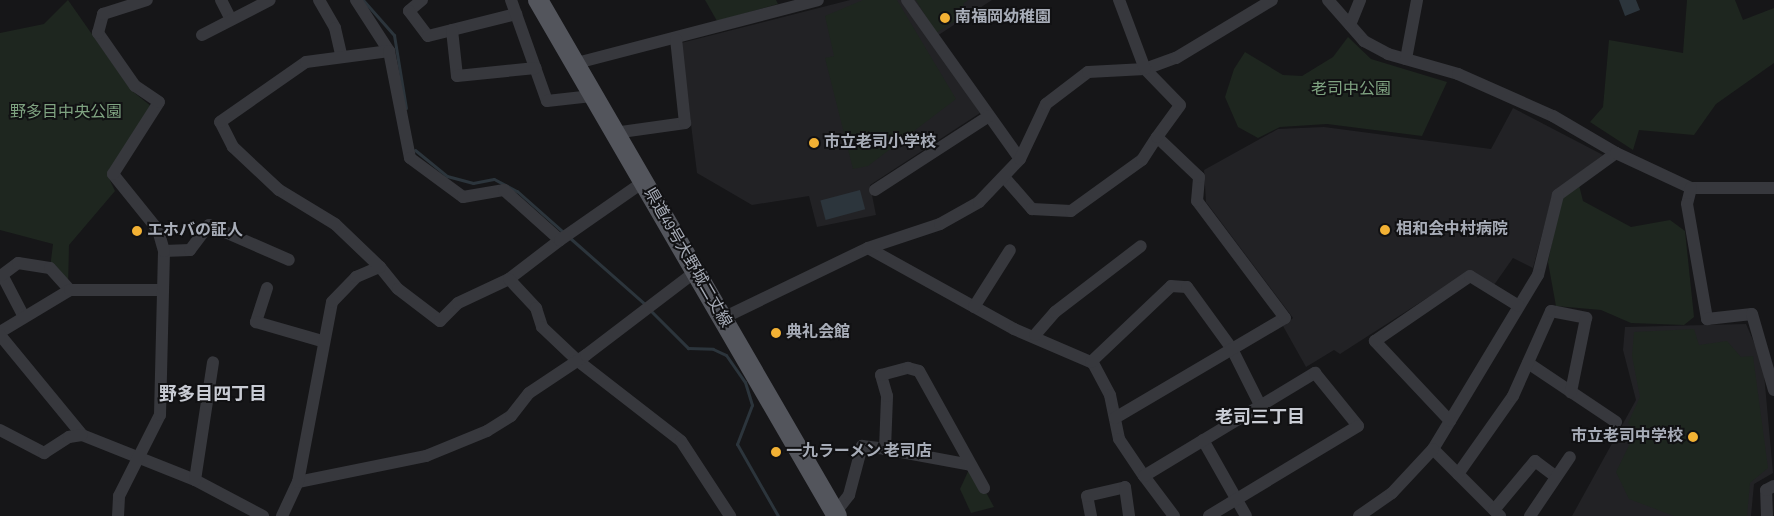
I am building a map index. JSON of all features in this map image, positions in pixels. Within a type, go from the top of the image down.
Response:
[{"type":"main road","name":"県道49号大野城二丈線","points":[[538,0],[573,64],[836,514]]},
{"type":"street","points":[[118,516],[119,496],[137,457],[152,437],[160,415],[164,251],[158,230],[113,174],[159,102],[135,86],[98,33],[103,14],[147,0]]},
{"type":"street","points":[[221,0],[232,20]]},
{"type":"street","points":[[202,35],[270,0]]},
{"type":"street","points":[[319,0],[335,28],[341,55]]},
{"type":"street","points":[[356,0],[390,51],[410,158],[463,197],[504,190],[565,236]]},
{"type":"street","points":[[422,0],[410,11],[428,36],[516,14]]},
{"type":"street","points":[[511,0],[547,101],[592,96]]},
{"type":"street","points":[[573,64],[676,39],[782,5],[818,0]]},
{"type":"street","points":[[908,0],[1020,159]]},
{"type":"street","points":[[1004,178],[1032,209],[1071,211],[1142,160],[1180,105],[1144,69],[1119,0]]},
{"type":"street","points":[[721,318],[868,248],[940,224],[979,202],[1004,178],[1020,159],[1046,104],[1088,72],[1144,69],[1176,58],[1272,0]]},
{"type":"street","points":[[1328,0],[1364,41],[1406,59],[1458,74],[1552,116],[1616,153],[1691,188],[1774,188]]},
{"type":"street","points":[[1350,25],[1360,0]]},
{"type":"street","points":[[1406,59],[1417,0]]},
{"type":"street","points":[[452,30],[457,76],[536,68]]},
{"type":"street","points":[[614,133],[685,123],[676,39]]},
{"type":"street","points":[[390,51],[341,55],[306,62],[220,122],[233,148],[278,190],[335,224],[380,267],[398,289],[440,321],[458,303],[509,279],[565,236],[643,182]]},
{"type":"street","points":[[875,190],[989,116]]},
{"type":"street","points":[[1115,418],[1285,318],[1197,201],[1199,178],[1158,137]]},
{"type":"street","points":[[1359,516],[1392,493],[1433,449],[1538,275],[1558,195],[1616,153]]},
{"type":"street","points":[[1691,188],[1687,204],[1707,319],[1752,314],[1774,390]]},
{"type":"street","points":[[164,251],[190,250],[209,225],[289,260]]},
{"type":"street","points":[[1035,335],[1054,312],[1141,246]]},
{"type":"street","points":[[868,248],[974,307],[1091,362],[1110,395],[1119,438],[1174,516]]},
{"type":"street","points":[[974,307],[1010,250]]},
{"type":"street","points":[[24,318],[2,275],[18,263],[50,268],[70,290]]},
{"type":"street","points":[[282,516],[298,482],[322,341],[332,302],[356,277],[380,267]]},
{"type":"street","points":[[298,482],[426,456],[486,431],[511,416],[529,393],[578,361],[695,272]]},
{"type":"street","points":[[1450,421],[1375,340],[1470,276],[1519,306]]},
{"type":"street","points":[[509,279],[536,308],[542,327],[578,361],[681,441],[730,516]]},
{"type":"street","points":[[1091,362],[1172,286],[1188,287],[1232,350],[1260,406]]},
{"type":"street","points":[[267,288],[256,322],[322,341]]},
{"type":"street","points":[[163,290],[70,290],[0,334],[82,435],[195,480],[263,516]]},
{"type":"street","points":[[1458,474],[1513,396],[1551,311],[1586,318],[1571,392]]},
{"type":"street","points":[[195,480],[213,362]]},
{"type":"street","points":[[1528,363],[1616,422]]},
{"type":"street","points":[[886,449],[887,396],[881,376],[908,368],[919,371],[984,488]]},
{"type":"street","points":[[1144,476],[1316,372],[1358,426],[1238,497],[1210,516]]},
{"type":"street","points":[[0,430],[44,453],[69,437],[82,435]]},
{"type":"street","points":[[1203,440],[1238,497],[1246,516]]},
{"type":"street","points":[[836,514],[848,496],[862,446],[971,465]]},
{"type":"street","points":[[1433,449],[1497,513],[1540,456],[1556,478]]},
{"type":"street","points":[[1530,516],[1570,457]]},
{"type":"street","points":[[1767,516],[1766,490],[1774,486]]},
{"type":"street","points":[[1091,516],[1088,496],[1125,487],[1129,516]]},
{"type":"shaded area","name":"市立老司小学校","points":[[850,0],[904,0],[980,113],[870,185],[876,215],[817,227],[809,196],[752,205],[697,173],[681,43]]},
{"type":"shaded area","name":"南福岡幼稚園","points":[[914,0],[992,0],[937,36]]},
{"type":"shaded area","points":[[1619,0],[1636,0],[1640,10],[1625,16]]},
{"type":"shaded area","name":"相和会中村病院","points":[[1513,108],[1603,155],[1553,193],[1533,268],[1513,258],[1494,285],[1469,271],[1340,354],[1334,350],[1306,367],[1283,326],[1293,318],[1206,202],[1204,170],[1278,129],[1324,127],[1491,149]]},
{"type":"shaded area","points":[[860,190],[865,209],[826,220],[820,201]]},
{"type":"shaded area","name":"市立老司中学校","points":[[1746,324],[1763,363],[1773,473],[1754,484],[1751,516],[1572,516],[1636,400],[1623,350],[1625,327]]},
{"type":"green space","name":"野多目中央公園","points":[[68,0],[131,90],[152,107],[107,174],[115,191],[69,245],[68,288],[50,268],[53,244],[0,230],[0,33],[44,24]]},
{"type":"green space","points":[[705,0],[776,0],[778,4],[717,21]]},
{"type":"green space","points":[[863,0],[897,0],[956,99],[868,166],[853,169],[825,58],[834,56],[825,16]]},
{"type":"green space","name":"南福岡幼稚園","points":[[916,0],[968,0],[963,4],[968,13],[936,33]]},
{"type":"green space","points":[[1687,0],[1735,0],[1743,20],[1774,8],[1774,63],[1716,104],[1694,135],[1639,130],[1633,150],[1590,122],[1603,107],[1609,40],[1683,53]]},
{"type":"green space","name":"老司中公園","points":[[1348,37],[1371,59],[1447,82],[1422,136],[1327,124],[1280,127],[1258,138],[1238,127],[1225,97],[1234,69],[1245,52],[1283,75],[1302,76],[1333,57]]},
{"type":"green space","points":[[1579,185],[1583,201],[1631,227],[1670,220],[1685,231],[1694,317],[1684,325],[1631,323],[1601,310],[1556,306],[1548,262],[1561,197]]},
{"type":"green space","name":"市立老司中学校","points":[[1694,329],[1699,345],[1727,341],[1741,357],[1753,356],[1768,468],[1750,483],[1747,516],[1674,516],[1629,499],[1616,472],[1636,431],[1628,423],[1640,397],[1632,356],[1634,332]]},
{"type":"green space","points":[[971,465],[994,507],[971,513],[960,489]]},
{"type":"waterway","points":[[363,0],[394,35],[406,108]]},
{"type":"waterway","points":[[415,150],[447,176],[473,183],[494,179],[517,191],[563,232]]},
{"type":"waterway","points":[[570,238],[646,305]]},
{"type":"waterway","points":[[650,310],[688,348],[713,349],[726,355],[745,382],[752,405],[737,444],[778,516]]},
{"type":"place","name":"南福岡幼稚園","points":[[945,18]]},
{"type":"place","name":"市立老司小学校","points":[[814,143]]},
{"type":"place","name":"相和会中村病院","points":[[1385,230]]},
{"type":"place","name":"エホバの証人","points":[[137,231]]},
{"type":"place","name":"典礼会館","points":[[776,333]]},
{"type":"place","name":"市立老司中学校","points":[[1693,437]]},
{"type":"place","name":"一九ラーメン 老司店","points":[[776,452]]},
{"type":"district","name":"野多目四丁目","points":[[213,395]]},
{"type":"district","name":"老司三丁目","points":[[1260,418]]}]
